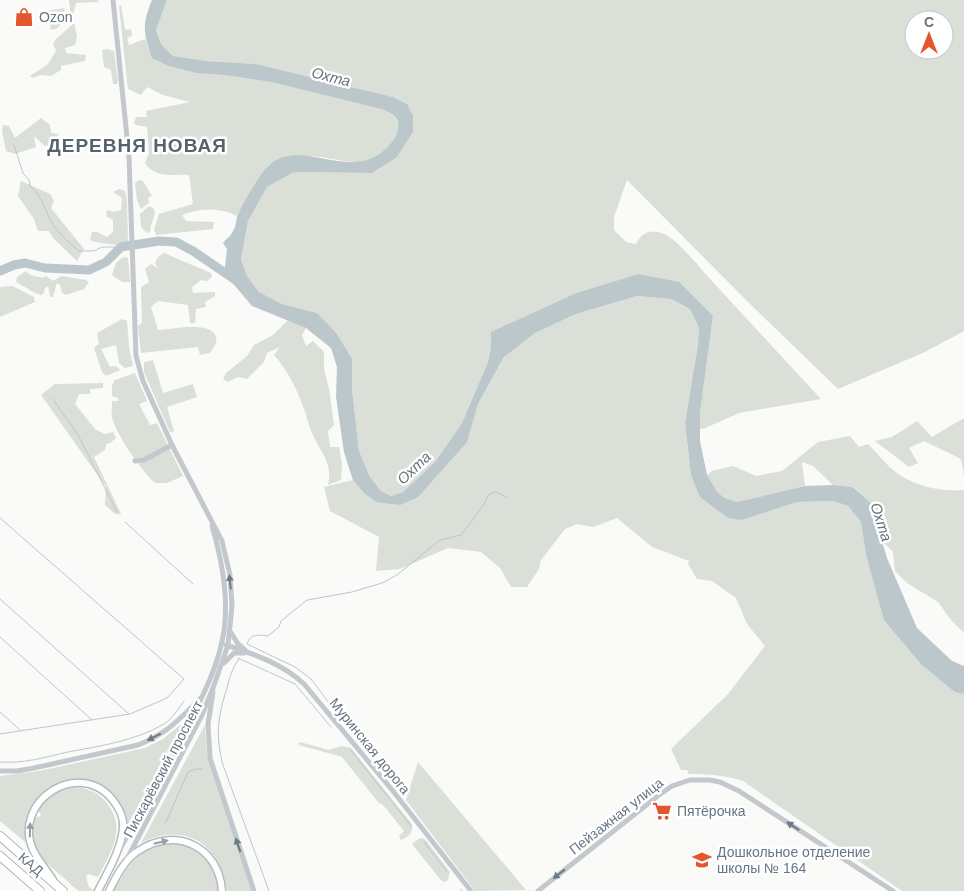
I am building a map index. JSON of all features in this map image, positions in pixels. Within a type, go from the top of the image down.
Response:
[{"type":"highway","name":"КАД","points":[[0,836],[61,889]]},
{"type":"highway","name":"КАД","points":[[0,856],[40,891]]},
{"type":"main road","points":[[61,889],[34,852],[29,834],[31,819],[36,807],[45,796],[56,788],[66,784],[86,784],[102,789],[111,797],[121,813],[123,821],[117,854]]},
{"type":"main road","points":[[122,868],[135,853],[148,845],[167,840],[180,840],[196,846],[211,859],[219,875],[222,891]]},
{"type":"main road","name":"Пискарёвский проспект","points":[[98,891],[117,854]]},
{"type":"main road","name":"Пискарёвский проспект","points":[[110,889],[122,868]]},
{"type":"street","points":[[113,0],[129,157],[136,356],[143,381],[172,445],[222,541],[229,569],[232,598],[228,645]]},
{"type":"street","points":[[135,461],[144,460],[172,445]]},
{"type":"street","points":[[210,519],[223,575],[225,620],[221,643]]},
{"type":"street","points":[[230,630],[238,644],[249,653]]},
{"type":"street","name":"Муринская дорога","points":[[221,643],[249,653],[293,673],[393,791],[470,891]]},
{"type":"street","name":"Пискарёвский проспект","points":[[117,854],[150,798],[204,695],[221,643]]},
{"type":"street","name":"Пискарёвский проспект","points":[[122,868],[202,715],[228,645]]},
{"type":"street","points":[[222,665],[234,653],[249,653]]},
{"type":"street","points":[[213,688],[208,724],[210,758],[254,891]]},
{"type":"street","points":[[0,771],[34,768],[138,744],[154,738],[165,731],[184,716],[204,695]]},
{"type":"street","name":"Пейзажная улица","points":[[539,891],[658,795],[682,782],[699,779],[720,782],[739,791],[893,891]]},
{"type":"shaded area","points":[[69,0],[98,0],[98,2],[76,3],[73,16],[77,37],[75,45],[65,48],[66,53],[86,55],[85,61],[61,66],[61,70],[51,76],[41,75],[32,78],[30,76],[48,64],[56,51],[53,44],[56,39],[72,25]]},
{"type":"shaded area","points":[[152,0],[167,0],[156,30],[161,44],[173,56],[206,61],[256,64],[393,97],[407,104],[413,116],[413,132],[396,158],[372,173],[294,172],[267,187],[248,221],[241,259],[247,276],[259,292],[282,304],[317,313],[336,333],[352,359],[352,389],[359,451],[370,477],[381,491],[391,496],[403,492],[435,462],[462,423],[488,362],[491,332],[576,293],[638,274],[679,282],[713,316],[700,413],[700,441],[707,475],[718,493],[725,498],[737,502],[805,486],[833,485],[853,487],[871,503],[887,558],[917,628],[952,661],[964,666],[964,694],[955,692],[922,665],[884,620],[866,555],[861,522],[848,506],[833,501],[797,502],[742,520],[728,518],[700,497],[691,475],[685,423],[699,328],[690,309],[671,299],[637,296],[576,314],[535,333],[504,357],[478,404],[467,442],[418,497],[400,505],[376,502],[364,493],[353,480],[344,452],[336,397],[337,367],[331,348],[306,328],[252,306],[230,280],[225,267],[227,249],[223,243],[232,233],[243,205],[256,182],[269,165],[283,157],[297,155],[346,162],[362,161],[377,156],[396,136],[398,131],[397,119],[381,109],[271,82],[196,73],[169,66],[152,58],[145,35],[145,22]]},
{"type":"shaded area","points":[[167,0],[964,0],[964,331],[925,352],[838,389],[750,304],[627,180],[614,217],[614,230],[626,242],[636,244],[644,234],[655,231],[675,241],[821,399],[739,413],[703,429],[700,428],[700,413],[713,316],[638,274],[576,293],[492,332],[488,362],[462,423],[435,462],[403,492],[391,496],[381,491],[370,477],[359,451],[352,389],[352,359],[317,313],[282,304],[259,292],[247,276],[241,259],[248,221],[267,187],[294,172],[372,173],[396,158],[407,104],[393,97],[256,64],[206,61],[173,56],[161,44],[156,30]]},
{"type":"shaded area","points":[[121,5],[125,30],[131,29],[132,36],[127,38],[129,45],[145,39],[152,57],[169,66],[196,73],[271,82],[381,109],[390,113],[397,120],[398,130],[396,135],[380,155],[370,160],[350,162],[308,156],[269,164],[237,216],[216,210],[196,211],[182,215],[186,221],[214,222],[213,229],[156,235],[154,229],[159,214],[193,204],[189,175],[159,174],[149,168],[145,163],[149,153],[147,127],[134,123],[136,117],[147,117],[146,111],[190,102],[163,95],[147,87],[141,95],[128,89],[119,6]]},
{"type":"shaded area","points":[[64,8],[66,19],[56,29],[51,30],[48,11]]},
{"type":"shaded area","points":[[102,50],[114,51],[117,84],[113,84],[111,70],[104,67]]},
{"type":"shaded area","points":[[41,118],[50,125],[51,133],[59,134],[56,138],[57,145],[45,146],[34,136],[36,147],[15,154],[6,151],[2,131],[3,125],[9,126],[15,138]]},
{"type":"shaded area","points":[[139,180],[143,181],[152,196],[148,198],[149,203],[141,209],[137,201],[135,183]]},
{"type":"shaded area","points":[[21,181],[50,194],[54,201],[51,208],[84,249],[77,261],[53,238],[49,231],[38,231],[34,219],[18,196]]},
{"type":"shaded area","points":[[119,189],[125,191],[127,199],[128,245],[108,244],[90,240],[92,232],[97,232],[107,237],[113,232],[113,220],[106,216],[107,210],[114,212],[121,210],[122,198],[113,192]]},
{"type":"shaded area","points":[[149,206],[153,208],[155,213],[150,232],[147,233],[141,227],[140,214]]},
{"type":"shaded area","points":[[164,253],[211,273],[212,277],[207,281],[201,280],[192,287],[193,293],[215,292],[215,296],[205,302],[206,307],[196,309],[195,323],[190,323],[188,305],[158,301],[151,307],[158,330],[193,327],[211,330],[215,335],[216,343],[210,353],[200,355],[198,347],[141,353],[138,326],[142,323],[141,287],[149,282],[145,269],[151,264],[158,268],[155,263],[158,257]]},
{"type":"shaded area","points":[[123,257],[128,258],[130,282],[122,282],[112,275],[116,263]]},
{"type":"shaded area","points":[[26,271],[30,275],[43,278],[46,276],[53,281],[62,276],[89,282],[84,289],[66,295],[62,293],[60,285],[57,283],[53,297],[50,297],[48,286],[41,295],[16,282],[17,277]]},
{"type":"shaded area","points":[[12,286],[34,297],[35,302],[0,317],[0,287]]},
{"type":"shaded area","points":[[637,296],[671,299],[690,309],[699,328],[685,423],[691,475],[742,520],[797,502],[833,501],[848,506],[861,522],[866,555],[885,621],[955,692],[964,694],[964,891],[902,891],[743,781],[716,775],[689,774],[687,770],[681,770],[671,749],[728,694],[765,646],[747,624],[736,598],[712,581],[697,579],[688,564],[689,561],[652,547],[617,518],[593,527],[577,524],[565,529],[541,560],[539,569],[527,587],[511,587],[500,568],[481,552],[448,548],[400,569],[376,571],[379,537],[330,511],[324,487],[353,480],[364,493],[399,505],[467,442],[478,404],[505,356],[535,333],[576,314]]},
{"type":"shaded area","points":[[122,319],[127,321],[133,366],[125,368],[119,363],[116,345],[101,349],[110,367],[116,366],[120,370],[106,376],[102,372],[94,348],[99,344],[97,333]]},
{"type":"shaded area","points":[[289,319],[306,328],[302,335],[306,346],[313,341],[324,352],[324,369],[334,425],[328,431],[330,447],[339,447],[342,463],[341,480],[328,485],[328,464],[316,442],[295,387],[284,367],[274,355],[280,347],[267,353],[264,362],[247,379],[238,377],[228,382],[223,379],[226,373],[247,356],[254,345],[273,335]]},
{"type":"shaded area","points":[[153,360],[163,393],[193,384],[197,397],[167,407],[174,431],[172,432],[170,432],[144,372],[144,362]]},
{"type":"shaded area","points":[[135,373],[147,401],[139,404],[150,425],[157,423],[183,476],[167,483],[155,483],[143,470],[114,425],[112,401],[119,401],[118,398],[112,396],[112,385],[115,380]]},
{"type":"shaded area","points":[[103,383],[103,388],[90,389],[90,394],[79,394],[75,404],[95,429],[104,434],[113,432],[116,438],[106,444],[105,450],[94,457],[121,514],[115,514],[105,505],[106,487],[41,395],[55,384]]},
{"type":"shaded area","points":[[964,418],[964,476],[961,459],[924,441],[909,448],[918,463],[909,467],[875,441],[892,437],[917,421],[932,437]]},
{"type":"shaded area","points":[[850,436],[859,447],[868,444],[898,474],[909,481],[932,488],[964,490],[964,633],[951,620],[938,602],[907,583],[895,571],[893,552],[882,541],[871,503],[854,487],[833,485],[813,466],[802,462],[805,486],[737,502],[725,498],[718,493],[707,475],[712,471],[733,466],[756,476],[782,471],[818,442]]},
{"type":"shaded area","points":[[180,725],[182,726],[126,829],[124,829],[120,817],[103,788],[92,781],[82,780],[72,780],[52,787],[36,800],[28,816],[25,842],[0,821],[0,776],[39,771],[145,748],[163,739]]},
{"type":"shaded area","points":[[205,725],[207,755],[252,891],[227,891],[217,861],[209,849],[198,841],[186,836],[172,835],[157,837],[141,843]]},
{"type":"shaded area","points":[[300,742],[329,750],[341,746],[351,748],[411,823],[412,829],[410,834],[401,840],[399,836],[404,831],[342,757],[299,745]]},
{"type":"shaded area","points":[[418,762],[526,890],[475,891],[406,800]]},
{"type":"shaded area","points":[[77,787],[87,789],[103,798],[114,815],[116,824],[116,833],[111,851],[98,877],[88,874],[86,877],[89,887],[95,891],[79,891],[73,887],[43,859],[38,852],[33,838],[33,818],[41,816],[38,809],[42,804],[55,793]]},
{"type":"shaded area","points":[[420,838],[425,839],[450,872],[448,880],[444,882],[440,879],[412,844]]},
{"type":"shaded area","points":[[172,842],[192,849],[205,858],[210,864],[217,880],[219,891],[114,891],[125,871],[140,854],[153,846]]},
{"type":"waterway","points":[[14,145],[23,173],[29,180],[30,186],[38,194],[51,221],[65,239],[79,251],[94,251],[102,247],[121,247]]},
{"type":"waterway","points":[[0,271],[25,263],[45,268],[89,270],[106,262],[121,247],[159,241],[176,242],[193,251],[237,281]]},
{"type":"waterway","points":[[53,399],[78,435],[117,512]]},
{"type":"waterway","points":[[347,727],[311,679],[295,667],[247,644],[249,640],[253,636],[268,636],[279,627],[281,621],[307,600],[352,592],[382,583],[397,575],[440,540],[461,535],[483,506],[489,494],[496,492],[508,498]]},
{"type":"waterway","points":[[0,518],[184,679],[167,698],[130,714],[0,734]]},
{"type":"waterway","points":[[125,522],[193,584]]},
{"type":"waterway","points":[[0,599],[129,714]]},
{"type":"waterway","points":[[0,637],[92,720]]},
{"type":"waterway","points":[[238,658],[295,684],[331,727]]},
{"type":"waterway","points":[[239,659],[232,673],[221,708],[219,744],[223,765],[269,891]]},
{"type":"waterway","points":[[0,762],[34,760],[129,739],[164,724],[184,701]]},
{"type":"waterway","points":[[0,712],[21,731]]},
{"type":"waterway","points":[[350,749],[412,827]]},
{"type":"waterway","points":[[166,822],[188,772],[202,769]]},
{"type":"waterway","points":[[424,842],[447,872]]},
{"type":"place","name":"Ozon","points":[[24,17]]},
{"type":"place","name":"Пятёрочка","points":[[662,811]]},
{"type":"place","name":"Дошкольное отделение школы № 164","points":[[702,860]]},
{"type":"district","name":"ДЕРЕВНЯ НОВАЯ","points":[[137,145]]},
{"type":"water label","name":"Охта","points":[[331,77]]},
{"type":"water label","name":"Охта","points":[[414,468]]},
{"type":"water label","name":"Охта","points":[[881,522]]}]
